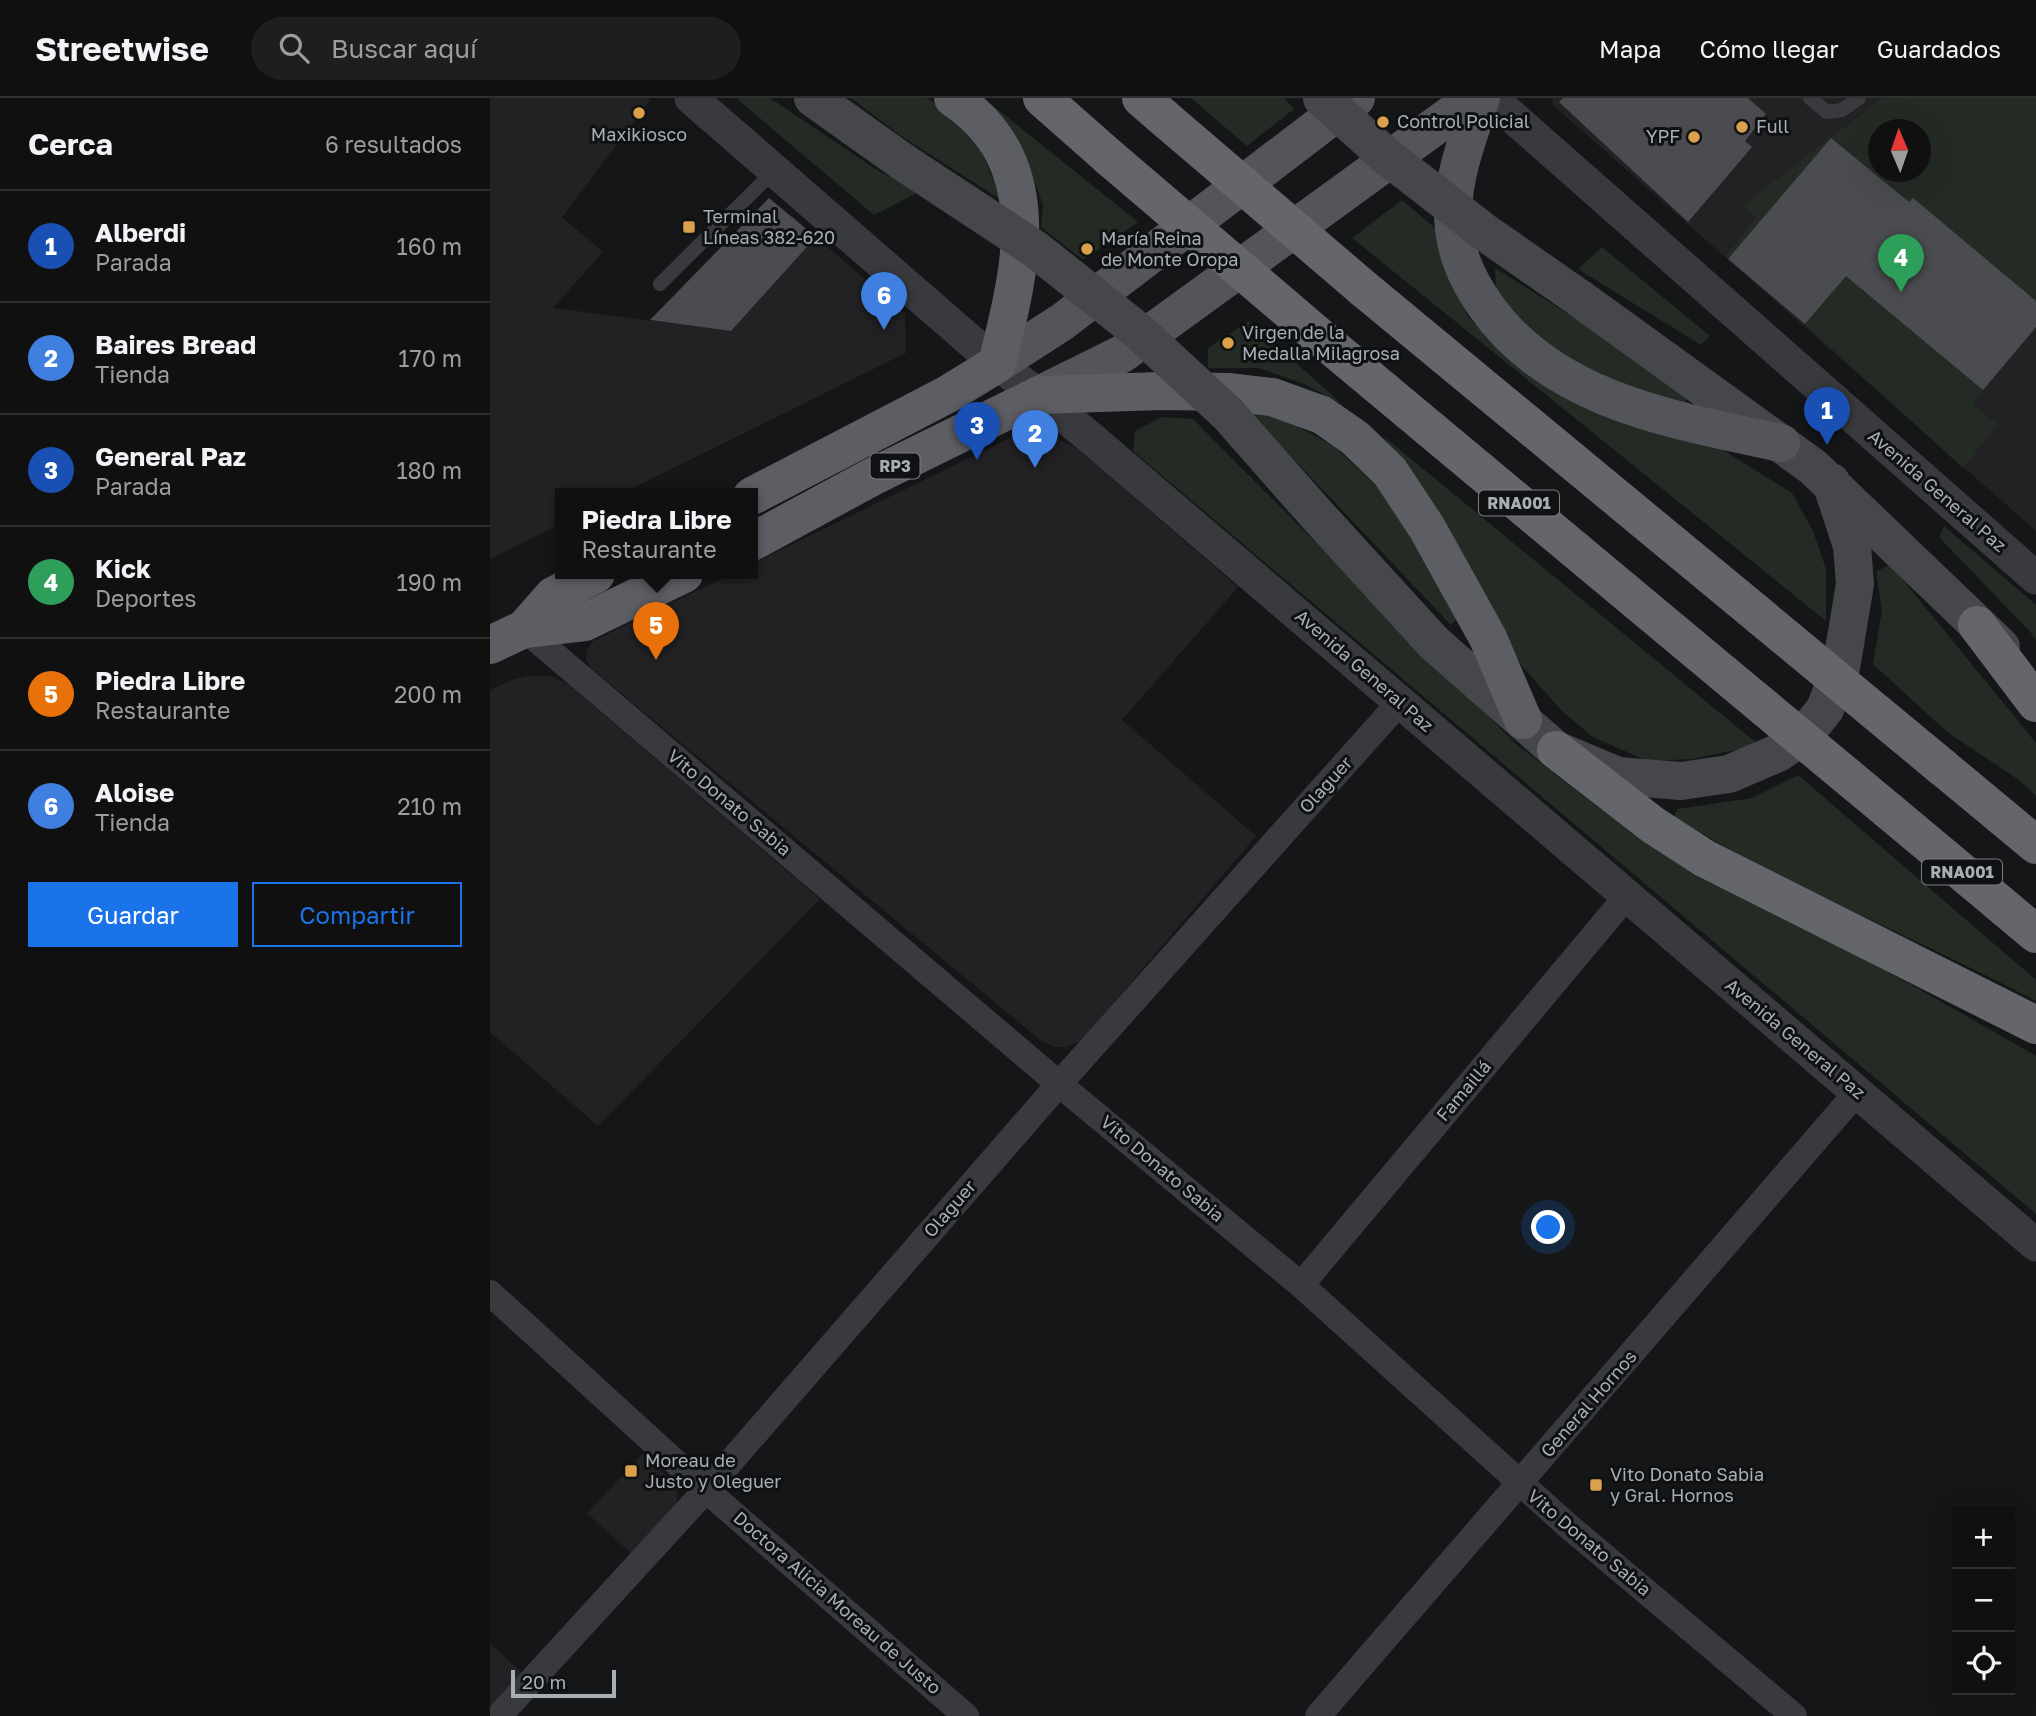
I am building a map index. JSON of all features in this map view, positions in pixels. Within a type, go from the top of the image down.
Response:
[{"type":"highway","points":[[953,98],[985,126],[1000,147],[1012,172],[1019,200],[1022,230],[1014,293],[997,363]]},
{"type":"highway","name":"RNA001","points":[[1042,98],[1315,333],[2036,934]]},
{"type":"highway","points":[[1152,108],[1364,289],[2036,845]]},
{"type":"highway","name":"RP3","points":[[758,493],[948,394],[997,363]]},
{"type":"highway","points":[[1039,395],[1228,392],[1272,397],[1322,415],[1355,438],[1390,472],[1410,499],[1488,638],[1523,720]]},
{"type":"highway","name":"RP3","points":[[758,538],[872,477],[1039,395]]},
{"type":"highway","points":[[524,629],[554,596],[586,579]]},
{"type":"highway","points":[[490,645],[524,629],[585,622],[674,579]]},
{"type":"highway","points":[[1977,625],[2036,704]]},
{"type":"highway","points":[[1556,750],[1653,825],[1704,858],[2036,1025]]},
{"type":"main road","points":[[814,98],[903,162],[1035,249],[1139,331],[1228,414],[1434,643],[1556,750],[1618,776],[1681,781],[1729,774],[1778,753],[1805,734],[1825,709],[1841,668],[1855,584],[1852,546],[1831,482]]},
{"type":"main road","points":[[1322,98],[1396,163],[1483,231],[1781,443],[1831,482],[2036,679]]},
{"type":"main road","points":[[997,363],[1062,322],[1356,98]]},
{"type":"main road","points":[[1039,395],[1122,354],[1474,98]]},
{"type":"main road","points":[[1481,98],[1457,173],[1453,212],[1458,248],[1468,280],[1499,325],[1532,356],[1580,386],[1653,415],[1781,443]]},
{"type":"street","name":"Avenida General Paz","points":[[691,98],[997,363],[1039,395],[2036,1245]]},
{"type":"street","name":"Avenida General Paz","points":[[1491,98],[2036,578]]},
{"type":"street","name":"Vito Donato Sabia","points":[[524,629],[1059,1084],[1301,1285],[1520,1484],[1794,1716]]},
{"type":"street","name":"Olaguer","points":[[499,1716],[706,1489],[1059,1084],[1400,702]]},
{"type":"street","name":"Famaillá","points":[[1301,1285],[1626,897]]},
{"type":"street","name":"General Hornos","points":[[1318,1716],[1858,1091]]},
{"type":"street","name":"Doctora Alicia Moreau de Justo","points":[[490,1293],[706,1489],[966,1716]]},
{"type":"lane","points":[[1810,98],[1827,112],[1842,110],[1859,98]]},
{"type":"lane","points":[[660,284],[775,170]]},
{"type":"shaded area","points":[[490,98],[648,98],[650,100],[562,217],[603,252],[553,308],[731,331],[816,237],[905,314],[906,353],[633,488],[555,488],[555,526],[490,559]]},
{"type":"shaded area","points":[[736,98],[770,98],[877,170],[919,192],[874,215]]},
{"type":"shaded area","points":[[851,98],[927,98],[948,112],[977,142],[1003,201],[901,136]]},
{"type":"shaded area","points":[[1191,98],[1284,98],[1294,109],[1247,146]]},
{"type":"shaded area","points":[[1552,98],[2036,98],[2036,531],[1553,105]]},
{"type":"shaded area","points":[[1883,98],[2036,98],[2036,327],[1973,403],[1998,425],[1963,468],[1726,256],[1756,218],[1743,205]]},
{"type":"shaded area","points":[[987,101],[1138,222],[1083,260],[1041,227],[1043,205],[1029,167]]},
{"type":"shaded area","points":[[1402,200],[1436,229],[1444,269],[1469,318],[1514,362],[1723,450],[1792,493],[1813,531],[1826,569],[1826,621],[1352,238]]},
{"type":"shaded area","points":[[1602,247],[1710,336],[1701,345],[1578,269]]},
{"type":"shaded area","points":[[1495,268],[1590,328],[1688,398],[1684,405],[1596,376],[1547,344],[1509,307],[1496,289]]},
{"type":"shaded area","points":[[1249,321],[1342,404],[1304,384],[1259,368],[1208,368],[1208,348]]},
{"type":"shaded area","points":[[1249,412],[1276,415],[1334,446],[1380,490],[1421,551],[1458,618],[1451,625]]},
{"type":"shaded area","points":[[1162,417],[1193,419],[1517,745],[1601,809],[1702,872],[1919,989],[2036,1056],[2036,1214],[1133,451],[1135,431]]},
{"type":"shaded area","points":[[1026,434],[1047,434],[1078,449],[1238,587],[1122,720],[1256,836],[1081,1041],[1066,1047],[1056,1047],[1043,1042],[593,670],[586,660],[587,650],[593,641],[721,579],[758,579],[758,561],[1008,439]]},
{"type":"shaded area","points":[[1382,435],[1759,745],[1692,759],[1648,761],[1593,737],[1562,711],[1522,666],[1486,606],[1438,514]]},
{"type":"shaded area","points":[[1944,526],[2036,605],[2036,640],[1939,537]]},
{"type":"shaded area","points":[[1890,564],[2036,743],[2036,796],[2019,780],[1947,732],[1873,664],[1882,610],[1876,572]]},
{"type":"shaded area","points":[[528,676],[550,676],[568,684],[820,899],[598,1126],[490,1032],[490,690],[511,680]]},
{"type":"shaded area","points":[[1798,775],[2036,980],[2036,1001],[1808,889],[1674,817],[1677,809],[1752,798]]},
{"type":"shaded area","points":[[643,1454],[677,1489],[677,1501],[672,1513],[633,1555],[587,1513]]},
{"type":"shaded area","points":[[490,1643],[523,1674],[490,1710]]},
{"type":"building","points":[[1563,98],[1748,98],[1766,114],[1745,141],[1752,147],[1688,222],[1559,102]]},
{"type":"building","points":[[1831,138],[1868,168],[1868,182],[1885,182],[1909,202],[1913,198],[2036,301],[2036,327],[1983,390],[1846,276],[1805,324],[1728,259]]},
{"type":"building","points":[[769,198],[816,237],[731,331],[650,320]]},
{"type":"place","name":"Maxikiosco","points":[[639,113]]},
{"type":"place","name":"Control Policial","points":[[1383,122]]},
{"type":"place","name":"Full","points":[[1742,127]]},
{"type":"place","name":"YPF","points":[[1694,137]]},
{"type":"place","name":"Terminal Líneas 382-620","points":[[689,227]]},
{"type":"place","name":"María Reina de Monte Oropa","points":[[1087,249]]},
{"type":"place","name":"Kick","points":[[1901,292]]},
{"type":"place","name":"Aloise","points":[[884,330]]},
{"type":"place","name":"Virgen de la Medalla Milagrosa","points":[[1228,343]]},
{"type":"place","name":"Alberdi","points":[[1827,445]]},
{"type":"place","name":"General Paz","points":[[977,460]]},
{"type":"place","name":"Baires Bread","points":[[1035,468]]},
{"type":"place","name":"Piedra Libre","points":[[656,660]]},
{"type":"place","name":"Moreau de Justo y Oleguer","points":[[631,1471]]},
{"type":"place","name":"Vito Donato Sabia y Gral. Hornos","points":[[1596,1485]]}]
